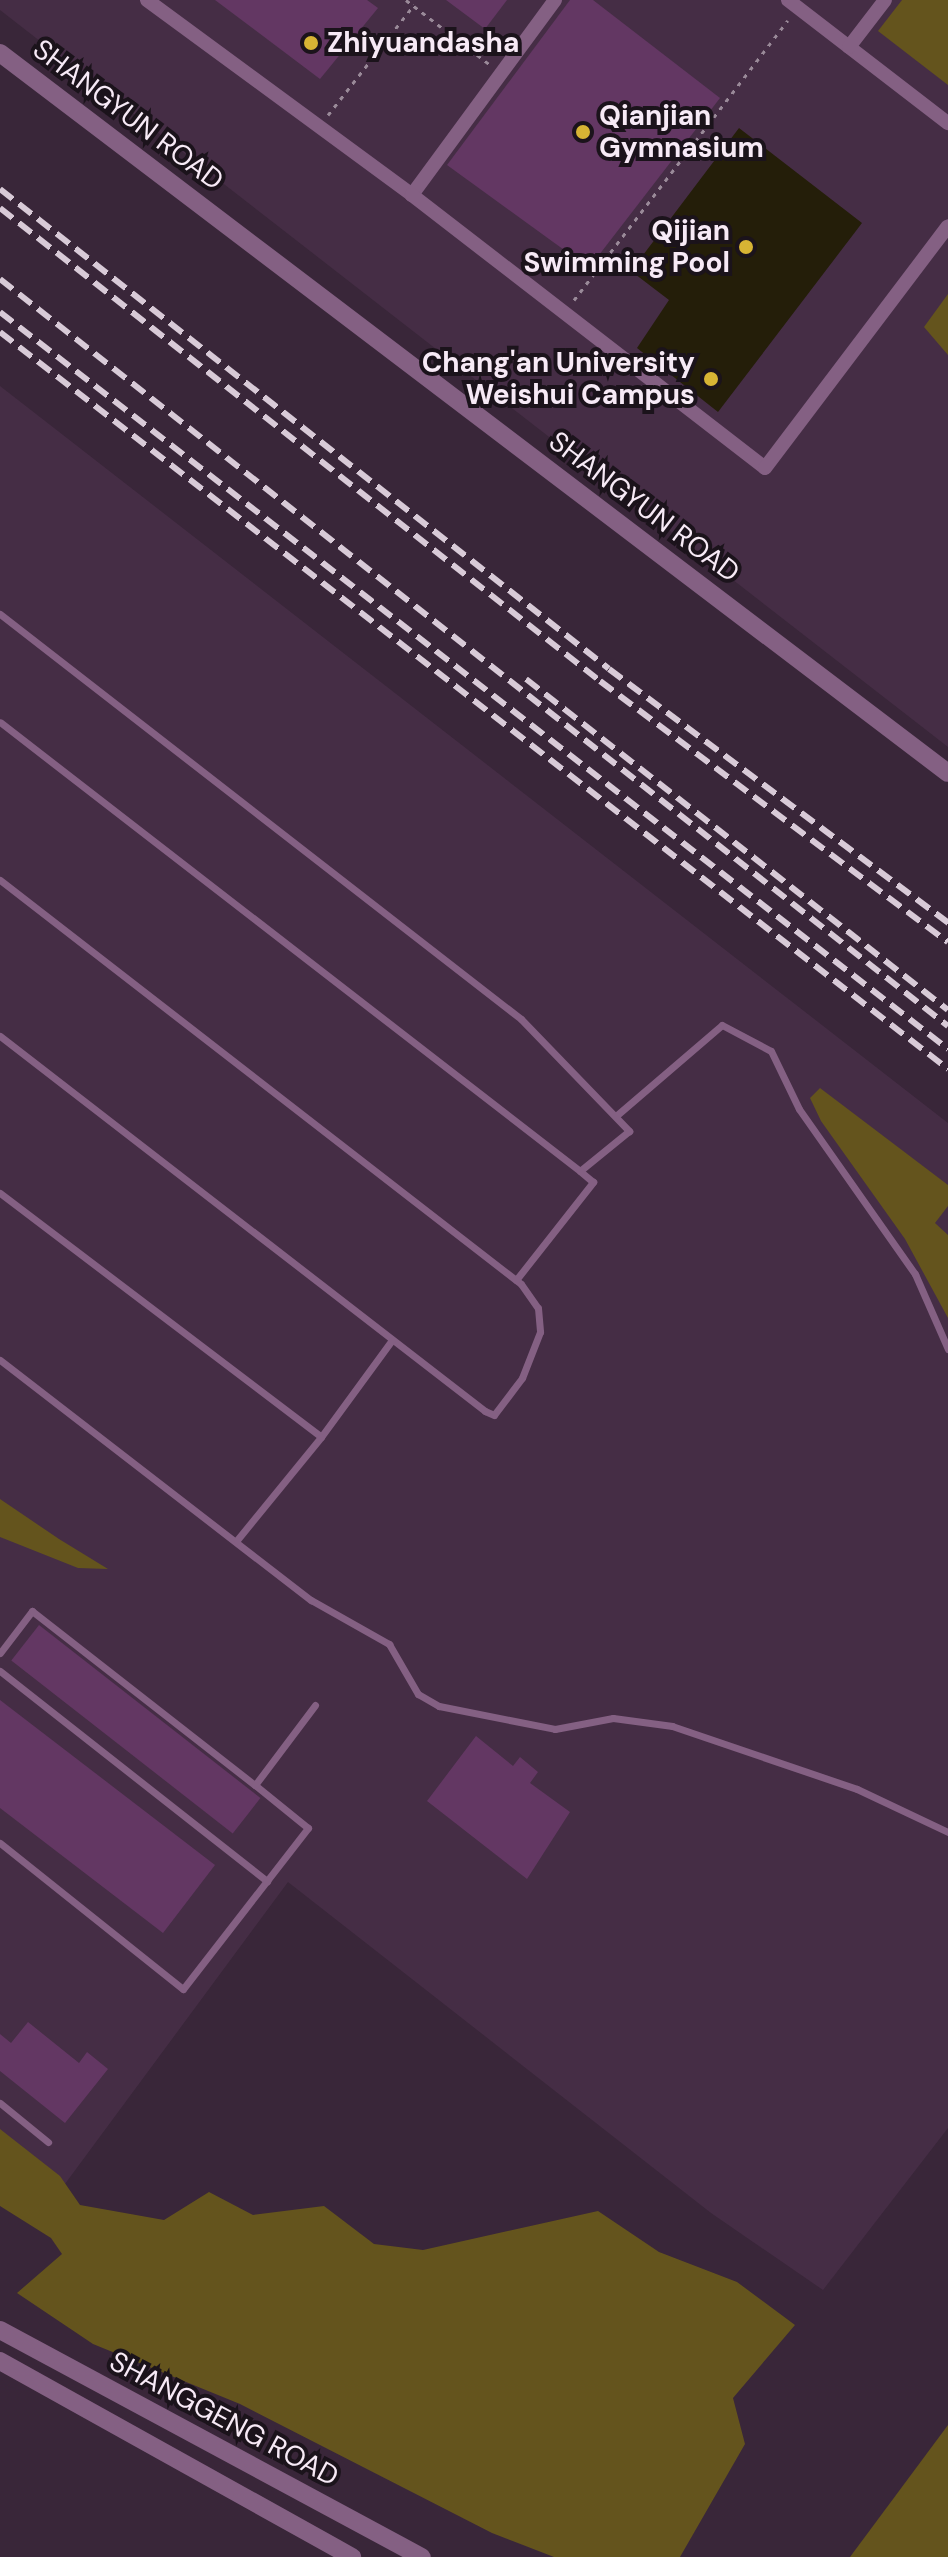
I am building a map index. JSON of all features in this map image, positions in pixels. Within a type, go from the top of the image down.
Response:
[{"type":"street","points":[[147,0],[412,195],[765,468],[948,226]]},
{"type":"street","points":[[412,195],[555,0]]},
{"type":"street","points":[[849,47],[885,0]]},
{"type":"street","points":[[793,4],[948,123]]},
{"type":"street","name":"SHANGYUN ROAD","points":[[0,53],[948,773]]},
{"type":"street","name":"SHANGGENG ROAD","points":[[0,2330],[422,2557]]},
{"type":"street","name":"SHANGGENG ROAD","points":[[0,2361],[352,2557]]},
{"type":"lane","points":[[0,614],[521,1019],[617,1115],[629,1131],[580,1171]]},
{"type":"lane","points":[[0,722],[593,1182],[516,1280]]},
{"type":"lane","points":[[0,880],[516,1280],[538,1308],[540,1332],[522,1378],[494,1415],[392,1340],[0,1036]]},
{"type":"lane","points":[[617,1115],[722,1025],[771,1051],[799,1109],[915,1274],[948,1349]]},
{"type":"lane","points":[[0,1193],[321,1437]]},
{"type":"lane","points":[[237,1540],[321,1437],[392,1340]]},
{"type":"lane","points":[[0,1360],[311,1600],[389,1644],[418,1694],[439,1706],[555,1729],[613,1718],[672,1726],[857,1789],[948,1832]]},
{"type":"lane","points":[[0,1653],[32,1611],[308,1828],[183,1989],[0,1843]]},
{"type":"lane","points":[[0,1671],[267,1881]]},
{"type":"lane","points":[[255,1785],[315,1705]]},
{"type":"lane","points":[[0,2103],[48,2142]]},
{"type":"path","points":[[406,0],[501,74]]},
{"type":"path","points":[[563,313],[793,4]]},
{"type":"path","points":[[318,128],[414,5]]},
{"type":"shaded area","name":"Chang'an University Weishui Campus","points":[[0,0],[948,0],[948,747],[0,10]]},
{"type":"shaded area","points":[[902,0],[948,0],[948,85],[878,31]]},
{"type":"shaded area","name":"Qijian Swimming Pool","points":[[739,128],[862,223],[718,412],[637,348],[669,300],[631,271]]},
{"type":"shaded area","points":[[948,294],[948,355],[924,327]]},
{"type":"shaded area","points":[[0,386],[948,1123],[948,2128],[823,2290],[711,2213],[288,1882],[62,2188],[0,2139]]},
{"type":"shaded area","points":[[820,1088],[948,1185],[948,1206],[935,1223],[948,1235],[948,1318],[905,1239],[821,1121],[810,1098]]},
{"type":"shaded area","points":[[0,1499],[108,1569],[78,1568],[0,1537]]},
{"type":"shaded area","points":[[0,2129],[60,2176],[80,2205],[164,2220],[209,2192],[253,2215],[324,2206],[374,2244],[423,2250],[598,2211],[659,2252],[737,2282],[795,2325],[733,2398],[745,2444],[680,2557],[554,2557],[492,2533],[240,2404],[93,2344],[17,2293],[62,2254],[51,2238],[0,2206]]},
{"type":"shaded area","points":[[948,2425],[948,2557],[850,2557]]},
{"type":"building","name":"Zhiyuandasha","points":[[215,0],[367,0],[378,8],[320,79]]},
{"type":"building","points":[[446,0],[507,0],[485,29]]},
{"type":"building","name":"Qianjian Gymnasium","points":[[570,0],[593,0],[720,98],[589,268],[447,165]]},
{"type":"building","points":[[39,1625],[260,1798],[233,1833],[11,1660]]},
{"type":"building","points":[[0,1700],[215,1865],[163,1933],[0,1808]]},
{"type":"building","points":[[476,1736],[513,1766],[520,1757],[538,1772],[530,1783],[570,1812],[527,1879],[427,1801]]},
{"type":"building","points":[[28,2022],[79,2063],[87,2052],[108,2069],[65,2123],[0,2071],[0,2034],[11,2043]]},
{"type":"railway","points":[[0,189],[609,669],[948,923]]},
{"type":"railway","points":[[0,208],[600,681],[948,942]]},
{"type":"railway","points":[[0,279],[948,1026]]},
{"type":"railway","points":[[0,312],[948,1049]]},
{"type":"railway","points":[[0,332],[948,1069]]},
{"type":"railway","points":[[526,679],[948,1010]]},
{"type":"place","name":"Zhiyuandasha","points":[[311,43]]},
{"type":"place","name":"Qianjian Gymnasium","points":[[583,132]]},
{"type":"place","name":"Qijian Swimming Pool","points":[[746,247]]},
{"type":"place","name":"Chang'an University Weishui Campus","points":[[711,379]]}]
